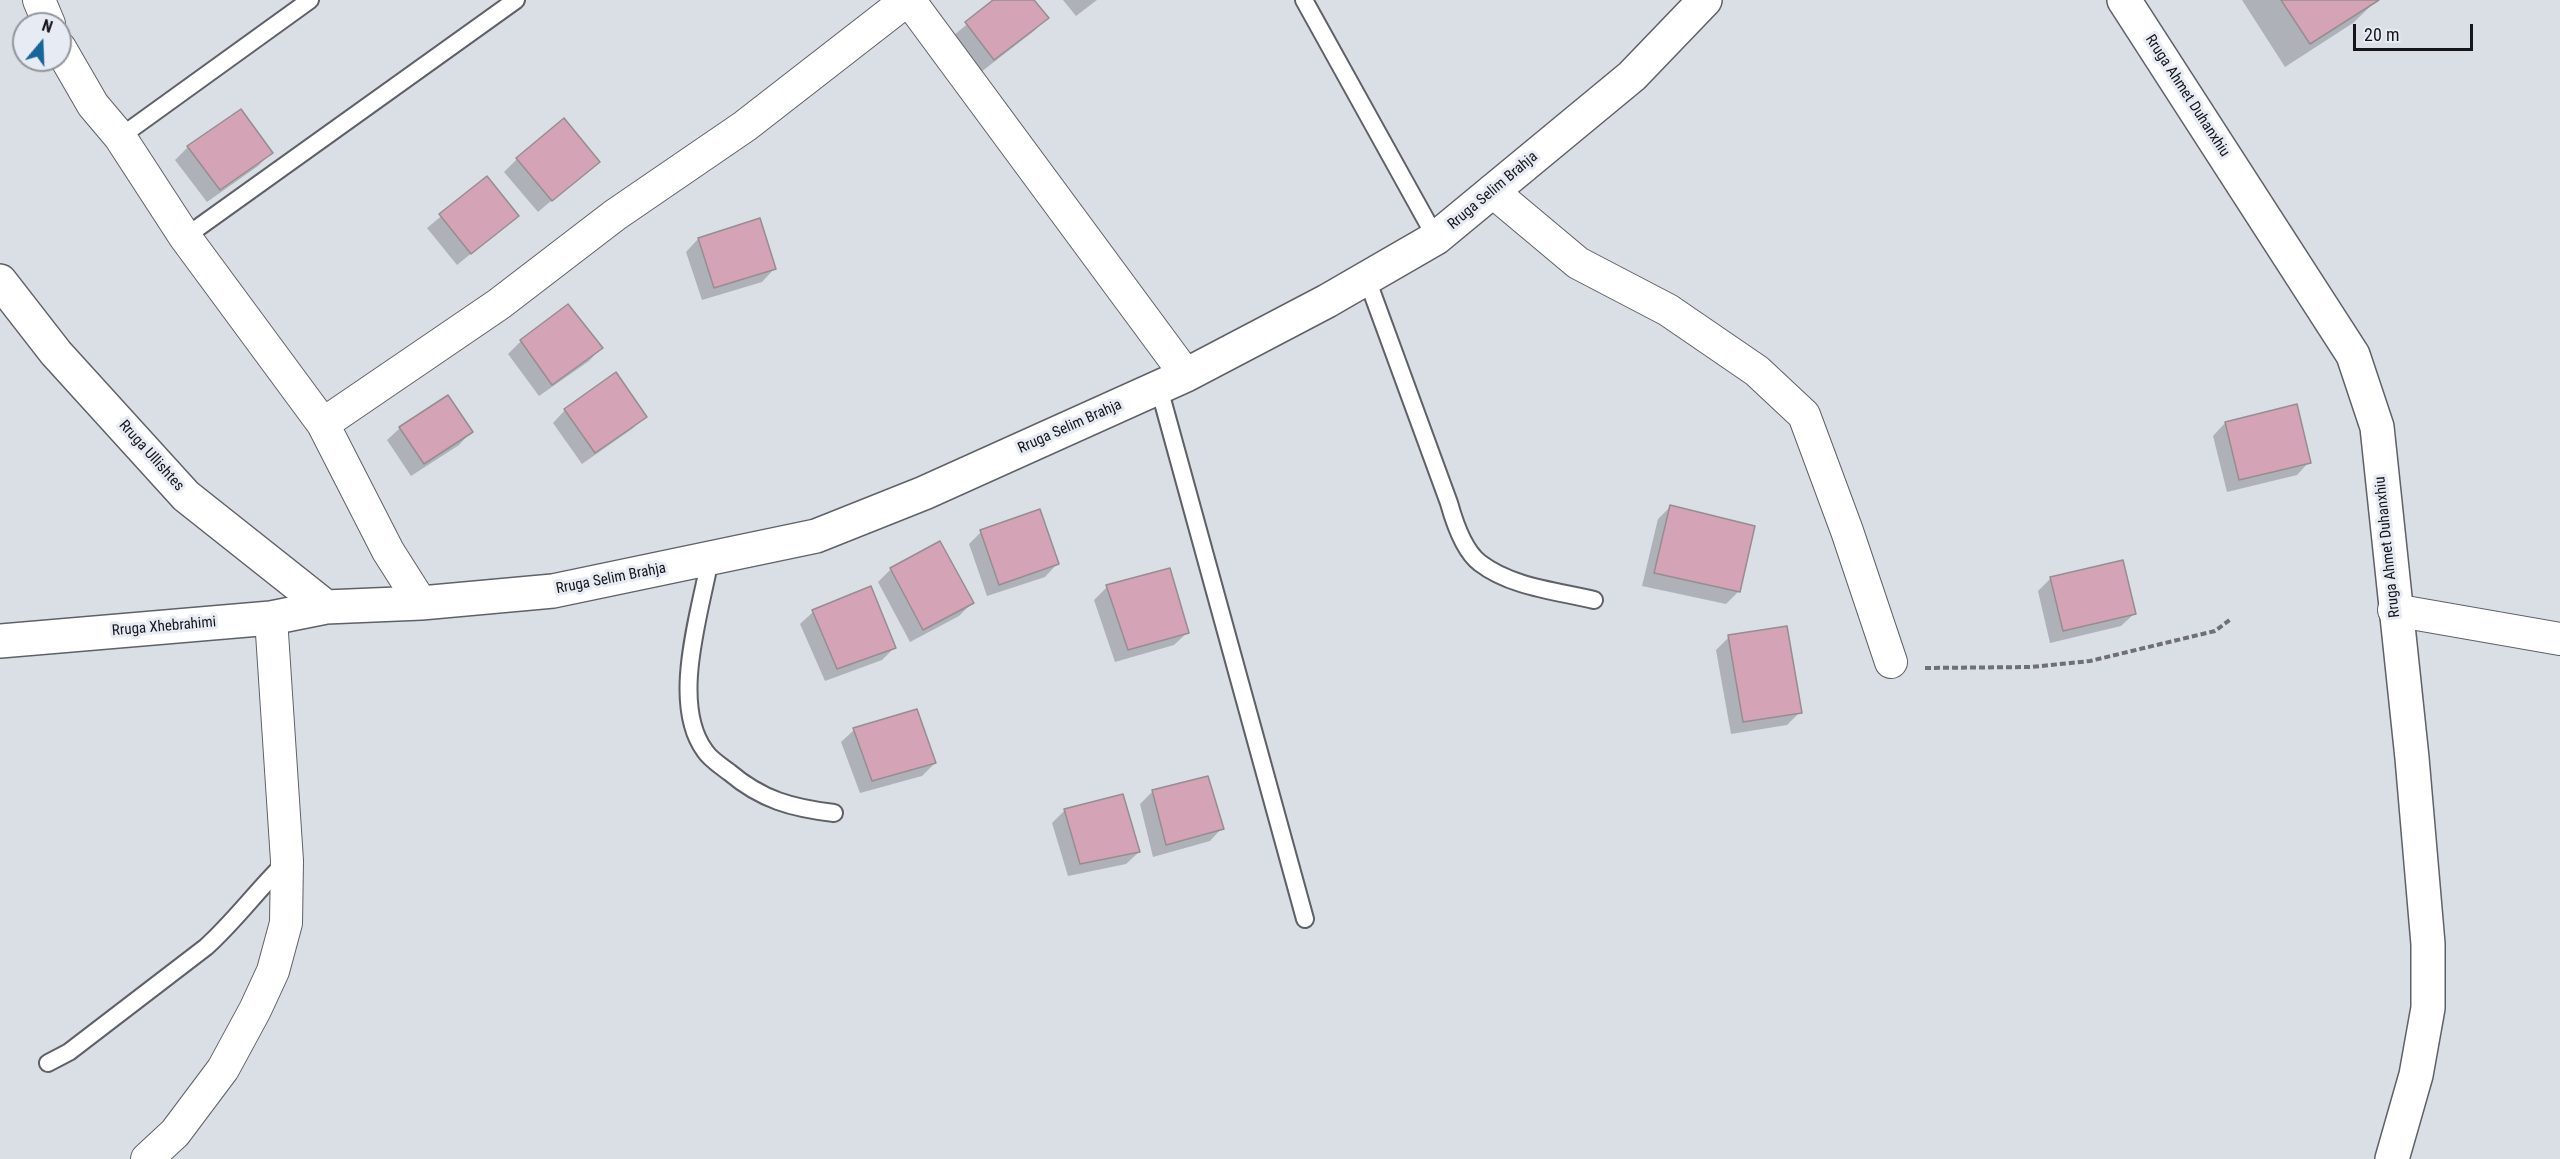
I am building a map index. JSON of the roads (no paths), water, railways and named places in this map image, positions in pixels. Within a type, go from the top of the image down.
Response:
[{"type":"street","points":[[323,424],[499,304],[615,215],[745,126],[908,0],[1172,381]]},
{"type":"street","name":"Rruga Selim Brahja","points":[[326,607],[421,603],[553,591],[816,536],[924,493],[1172,381],[1367,279],[1436,238],[1632,76],[1705,0]]},
{"type":"street","name":"Rruga Ahmet Duhanxhiu","points":[[2124,0],[2353,355],[2377,427],[2428,944],[2428,1008],[2416,1075],[2392,1159]]},
{"type":"street","points":[[72,69],[93,105],[120,138],[185,237],[323,424],[388,551],[421,603]]},
{"type":"street","points":[[1492,191],[1578,263],[1668,310],[1757,371],[1804,415],[1847,531],[1891,662]]},
{"type":"street","name":"Rruga Ullishtes","points":[[0,281],[56,353],[186,496],[326,607]]},
{"type":"street","name":"Rruga Xhebrahimi","points":[[0,641],[271,618],[326,607]]},
{"type":"street","points":[[2394,610],[2560,639]]},
{"type":"street","points":[[147,1159],[175,1133],[223,1069],[273,971],[286,922],[287,861],[271,618]]},
{"type":"lane","points":[[120,138],[310,0]]},
{"type":"lane","points":[[185,237],[516,0]]},
{"type":"lane","points":[[1305,0],[1436,238]]},
{"type":"lane","points":[[1367,279],[1449,503],[1456,530],[1479,563],[1516,582],[1594,600]]},
{"type":"lane","points":[[1172,381],[1305,919]]},
{"type":"lane","points":[[710,559],[687,678],[691,724],[705,752],[738,780],[767,797],[798,809],[834,813]]},
{"type":"lane","points":[[48,1062],[69,1052],[206,947],[225,929],[255,892],[287,861]]}]
